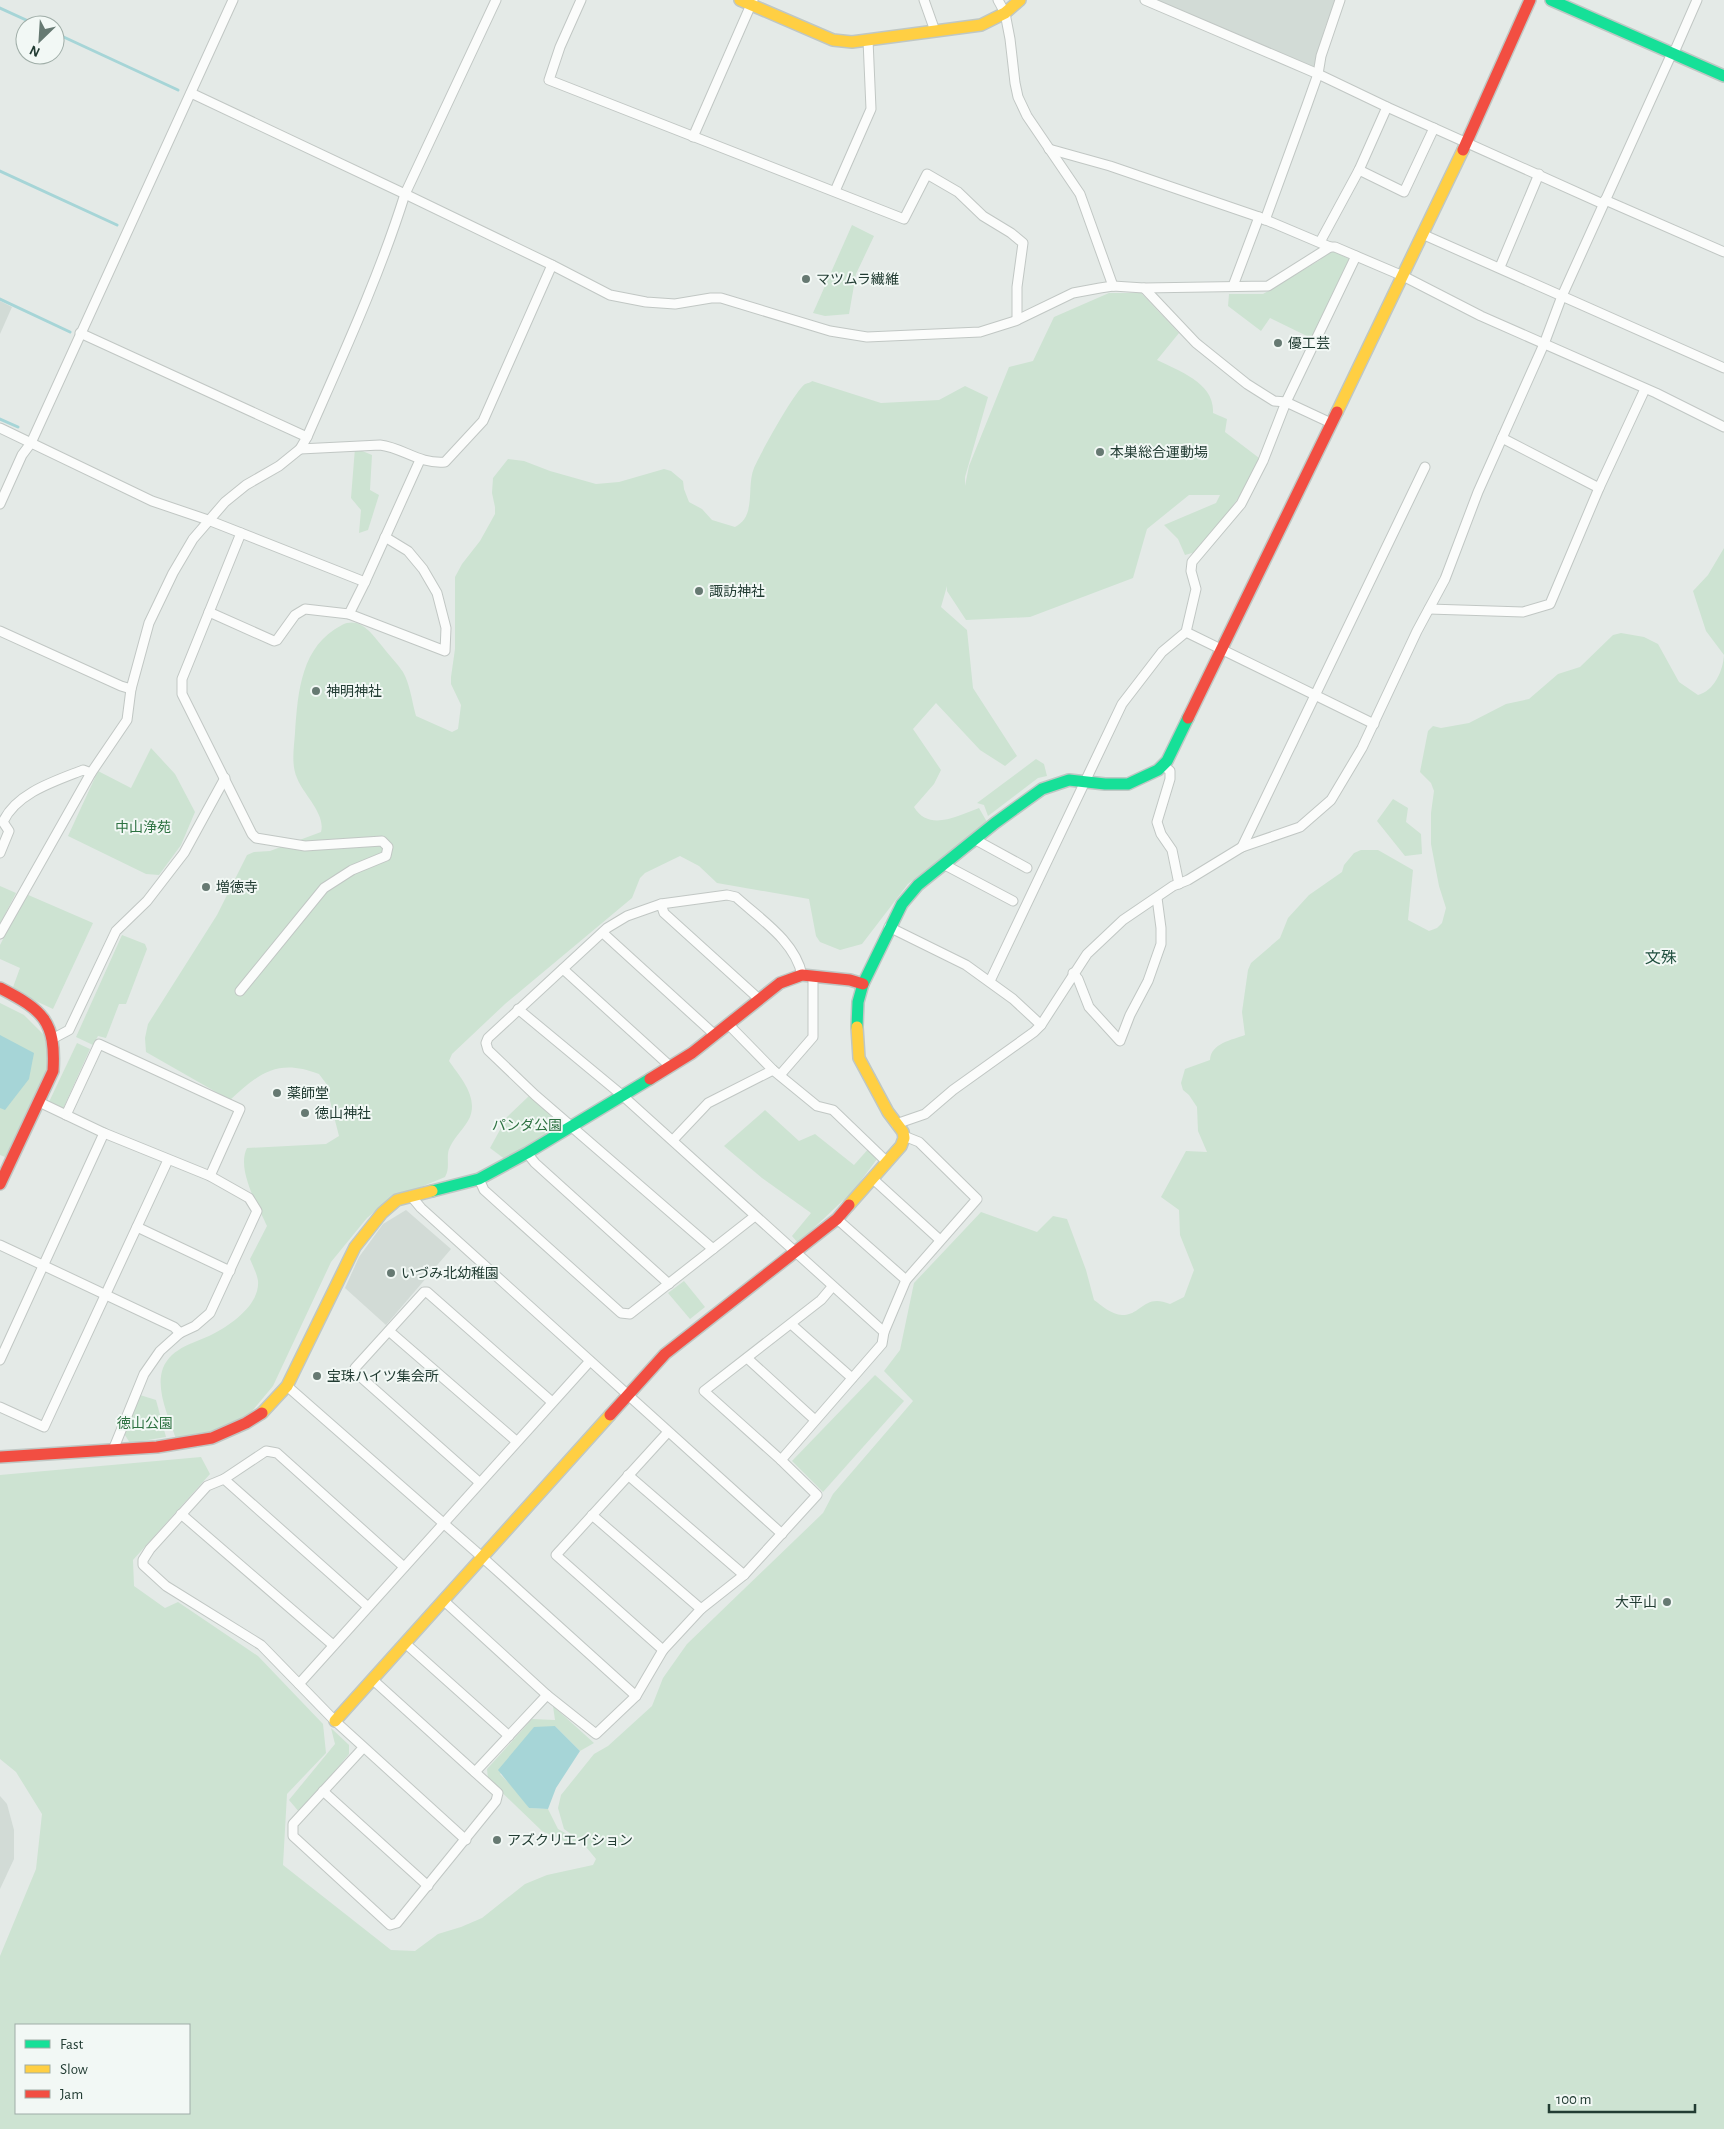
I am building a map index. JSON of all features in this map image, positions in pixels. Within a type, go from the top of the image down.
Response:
[{"type":"street","points":[[0,504],[22,455],[32,443],[80,333],[233,0]]},
{"type":"street","points":[[0,934],[91,772],[127,720],[131,689],[150,622],[173,573],[193,539],[208,520],[246,485],[279,466],[300,450],[307,437],[365,303],[395,227],[405,194],[496,0]]},
{"type":"street","points":[[581,0],[560,47],[549,80],[904,219],[927,174],[958,192],[983,216],[1011,233],[1023,243],[1017,287],[1017,320]]},
{"type":"street","points":[[740,0],[753,3],[796,26],[833,40],[852,42],[912,36],[981,25],[1004,14],[1020,0]]},
{"type":"street","points":[[924,0],[936,31]]},
{"type":"street","points":[[998,0],[1004,14],[1013,53],[1014,83],[1018,97],[1027,116],[1080,194],[1113,286]]},
{"type":"street","points":[[1145,0],[1318,74],[1465,142],[1724,252]]},
{"type":"street","points":[[1233,286],[1262,218],[1318,74],[1321,56],[1340,0]]},
{"type":"street","points":[[781,1460],[882,1344],[884,1332],[906,1280],[977,1199],[920,1142],[904,1136],[880,1099],[859,1058],[858,1002],[863,984],[889,927],[902,904],[918,885],[1042,789],[1069,780],[1105,784],[1128,784],[1141,779],[1163,765],[1184,728],[1403,276],[1478,118],[1530,0]]},
{"type":"street","points":[[1551,0],[1724,76]]},
{"type":"street","points":[[896,1124],[925,1114],[953,1090],[1034,1032],[1087,954],[1110,931],[1156,898],[1220,862],[1242,847],[1300,828],[1331,800],[1374,724],[1429,609],[1446,579],[1478,492],[1544,344],[1562,296],[1697,0]]},
{"type":"street","points":[[693,136],[753,3]]},
{"type":"street","points":[[835,191],[871,109],[868,40]]},
{"type":"street","points":[[191,93],[405,194],[610,295],[646,302],[675,304],[721,298],[830,331],[867,337],[980,332],[1017,320],[1073,293],[1113,286],[1144,288],[1268,286],[1330,247]]},
{"type":"street","points":[[1320,242],[1359,170],[1386,107]]},
{"type":"street","points":[[1359,170],[1404,192],[1434,128]]},
{"type":"street","points":[[1049,149],[1110,166],[1262,218],[1356,256],[1403,276],[1437,295],[1544,344],[1656,393],[1724,427]]},
{"type":"street","points":[[1500,267],[1539,174]]},
{"type":"street","points":[[1422,234],[1724,368]]},
{"type":"street","points":[[990,981],[1122,704],[1162,652],[1186,632],[1196,589],[1191,572],[1192,562],[1240,504],[1263,461],[1286,402],[1356,256]]},
{"type":"street","points":[[300,450],[380,444],[420,460],[434,463],[445,462],[483,421],[552,265]]},
{"type":"street","points":[[1144,288],[1196,344],[1222,363],[1229,371],[1274,401],[1286,402],[1331,423]]},
{"type":"street","points":[[80,333],[307,437]]},
{"type":"street","points":[[1429,609],[1523,612],[1550,604],[1599,488],[1645,389]]},
{"type":"street","points":[[0,428],[152,501],[208,520],[365,582]]},
{"type":"street","points":[[1502,438],[1599,488]]},
{"type":"street","points":[[349,614],[420,460]]},
{"type":"street","points":[[1242,847],[1425,467]]},
{"type":"street","points":[[240,991],[324,888],[352,870],[386,856],[388,847],[382,841],[305,846],[261,840],[252,834],[182,694],[180,687],[242,533]]},
{"type":"street","points":[[209,612],[274,641],[277,640],[295,615],[305,609],[349,614],[445,651],[446,628],[437,593],[423,569],[408,551],[385,536]]},
{"type":"street","points":[[0,631],[131,689]]},
{"type":"street","points":[[1186,632],[1374,724]]},
{"type":"street","points":[[1163,765],[1170,771],[1170,779],[1157,822],[1161,834],[1172,850],[1179,884]]},
{"type":"street","points":[[0,853],[9,831],[1,822],[13,806],[31,794],[84,770],[91,772]]},
{"type":"street","points":[[54,1038],[69,1030],[116,931],[147,901],[184,853],[225,778]]},
{"type":"street","points":[[974,840],[1026,868]]},
{"type":"street","points":[[944,864],[1012,901]]},
{"type":"street","points":[[673,1140],[708,1103],[776,1072],[813,1036],[807,976],[786,942],[736,897],[727,895],[661,904],[627,916],[603,933],[562,969],[488,1038],[486,1043],[488,1050],[535,1094],[713,1249]]},
{"type":"street","points":[[1073,973],[1078,979],[1089,1007],[1120,1041],[1130,1015],[1148,982],[1161,944],[1161,928],[1156,898]]},
{"type":"street","points":[[661,904],[664,913],[759,1000]]},
{"type":"street","points":[[889,927],[966,965],[990,981],[1040,1025]]},
{"type":"street","points":[[603,933],[715,1035]]},
{"type":"street","points":[[562,969],[672,1067]]},
{"type":"street","points":[[0,1457],[157,1447],[212,1438],[262,1413],[287,1386],[355,1247],[364,1233],[397,1200],[479,1179],[527,1153],[672,1067],[780,983],[807,976],[863,984]]},
{"type":"street","points":[[0,988],[18,996],[38,1010],[46,1018],[54,1038],[53,1071],[1,1180]]},
{"type":"street","points":[[518,1009],[624,1096],[796,1252],[832,1288],[884,1332]]},
{"type":"street","points":[[728,1024],[776,1072],[817,1106],[833,1110],[887,1162]]},
{"type":"street","points":[[66,1115],[99,1044],[240,1109],[210,1176]]},
{"type":"street","points":[[39,1102],[104,1133],[210,1176],[249,1198],[257,1211],[210,1313],[195,1326],[180,1333],[160,1351],[144,1374],[112,1450]]},
{"type":"street","points":[[0,1360],[104,1133]]},
{"type":"street","points":[[335,1721],[665,1354],[837,1219],[901,1146],[904,1136]]},
{"type":"street","points":[[527,1153],[535,1163],[670,1284]]},
{"type":"street","points":[[0,1407],[44,1426],[168,1160]]},
{"type":"street","points":[[479,1179],[484,1190],[621,1313],[630,1314],[755,1216]]},
{"type":"street","points":[[873,1179],[940,1240]]},
{"type":"street","points":[[411,1196],[421,1208],[782,1534]]},
{"type":"street","points":[[837,1219],[906,1280]]},
{"type":"street","points":[[137,1227],[230,1271]]},
{"type":"street","points":[[0,1246],[174,1327],[180,1333]]},
{"type":"street","points":[[443,1600],[547,1694],[596,1734],[636,1696],[664,1650],[701,1609],[744,1575],[817,1495],[704,1391],[822,1300],[832,1288]]},
{"type":"street","points":[[479,1482],[355,1372],[355,1368],[424,1292],[428,1292],[552,1402]]},
{"type":"street","points":[[791,1324],[852,1378]]},
{"type":"street","points":[[389,1331],[516,1441]]},
{"type":"street","points":[[747,1358],[816,1420]]},
{"type":"street","points":[[299,1684],[367,1606],[590,1361]]},
{"type":"street","points":[[287,1386],[444,1523],[636,1696]]},
{"type":"street","points":[[664,1650],[556,1555],[668,1432]]},
{"type":"street","points":[[404,1567],[277,1452],[266,1451],[224,1480],[206,1486],[150,1549],[143,1560],[143,1565],[166,1586],[261,1645],[363,1748],[466,1840]]},
{"type":"street","points":[[628,1476],[744,1575]]},
{"type":"street","points":[[224,1480],[367,1606]]},
{"type":"street","points":[[181,1514],[332,1645]]},
{"type":"street","points":[[592,1515],[701,1609]]},
{"type":"street","points":[[405,1643],[509,1736]]},
{"type":"street","points":[[363,1748],[293,1824],[292,1836],[390,1925],[397,1923],[466,1840],[496,1801],[498,1793],[372,1679]]},
{"type":"street","points":[[475,1772],[547,1694]]},
{"type":"street","points":[[323,1791],[428,1886]]},
{"type":"shaded area","points":[[1156,0],[1336,0],[1325,27],[1314,67]]},
{"type":"shaded area","points":[[0,301],[12,307],[0,334]]},
{"type":"shaded area","name":"いづみ北幼稚園","points":[[406,1210],[451,1249],[386,1325],[345,1288],[359,1257],[383,1224]]},
{"type":"shaded area","points":[[0,1796],[7,1804],[14,1830],[14,1859],[0,1889]]},
{"type":"green space","points":[[852,225],[874,236],[856,274],[849,314],[825,316],[813,313]]},
{"type":"green space","points":[[1333,251],[1351,260],[1313,339],[1270,318],[1261,331],[1228,306],[1229,294],[1263,294],[1320,260],[1326,253]]},
{"type":"green space","points":[[1109,293],[1141,293],[1179,333],[1157,360],[1194,379],[1202,386],[1212,403],[1213,413],[1227,419],[1225,432],[1263,461],[1203,550],[1185,555],[1178,539],[1164,525],[1216,503],[1220,495],[1189,495],[1147,529],[1133,578],[1030,617],[966,620],[947,591],[947,586],[941,607],[967,630],[973,688],[1017,756],[1005,766],[980,750],[936,703],[913,729],[941,770],[934,784],[914,807],[920,815],[927,819],[935,820],[953,818],[979,808],[987,822],[908,884],[862,944],[840,950],[820,942],[816,936],[809,899],[717,883],[699,866],[680,856],[645,873],[640,878],[632,898],[505,1004],[452,1054],[449,1061],[467,1087],[472,1102],[472,1109],[468,1121],[449,1150],[448,1169],[445,1177],[387,1201],[367,1218],[331,1262],[273,1386],[248,1416],[201,1437],[176,1439],[162,1394],[161,1376],[163,1368],[178,1350],[213,1334],[236,1319],[250,1305],[257,1289],[258,1281],[250,1259],[267,1226],[246,1177],[244,1157],[247,1148],[326,1144],[339,1136],[328,1093],[328,1086],[319,1074],[305,1069],[280,1068],[270,1071],[250,1082],[230,1100],[146,1052],[145,1038],[148,1024],[217,915],[247,855],[254,852],[270,851],[321,832],[320,818],[297,778],[293,762],[300,686],[310,657],[318,645],[328,634],[342,625],[354,623],[365,628],[374,636],[403,672],[416,716],[452,732],[458,729],[461,705],[451,684],[455,649],[455,577],[462,564],[480,541],[495,514],[492,493],[493,478],[508,459],[524,461],[550,471],[596,484],[619,482],[664,469],[671,471],[683,481],[689,502],[702,509],[712,520],[735,527],[742,522],[749,509],[752,476],[757,461],[786,410],[805,384],[812,381],[881,403],[939,400],[965,386],[988,397],[965,477],[965,486],[969,466],[1009,367],[1033,361],[1054,317]]},
{"type":"green space","points":[[355,448],[372,455],[370,490],[379,495],[368,530],[359,533],[361,510],[351,498]]},
{"type":"green space","points":[[1724,548],[1724,655],[1706,631],[1693,591],[1708,575]]},
{"type":"green space","points":[[1621,633],[1644,637],[1658,644],[1679,682],[1698,695],[1709,689],[1720,674],[1724,655],[1724,2129],[0,2129],[0,1956],[36,1869],[42,1814],[16,1772],[0,1759],[0,1475],[201,1457],[210,1474],[133,1560],[134,1586],[165,1608],[178,1602],[258,1656],[323,1724],[326,1753],[287,1794],[283,1865],[391,1950],[415,1951],[438,1934],[482,1918],[525,1884],[547,1875],[593,1865],[596,1859],[582,1842],[564,1829],[558,1808],[561,1795],[594,1754],[608,1746],[652,1706],[663,1678],[687,1644],[823,1513],[833,1494],[913,1401],[884,1371],[900,1350],[914,1283],[981,1212],[1037,1232],[1053,1216],[1067,1219],[1086,1270],[1094,1300],[1114,1313],[1129,1314],[1154,1301],[1170,1304],[1184,1297],[1194,1270],[1180,1235],[1179,1210],[1161,1197],[1186,1151],[1207,1152],[1198,1131],[1197,1107],[1183,1090],[1181,1083],[1185,1069],[1210,1060],[1211,1054],[1218,1046],[1245,1035],[1242,1012],[1248,970],[1251,963],[1280,938],[1288,918],[1309,895],[1342,872],[1344,865],[1354,853],[1361,850],[1378,850],[1413,870],[1408,920],[1429,931],[1437,928],[1442,923],[1446,908],[1439,886],[1431,844],[1431,813],[1434,791],[1431,783],[1420,772],[1428,731],[1433,726],[1441,728],[1469,723],[1506,704],[1529,699],[1558,674],[1580,667],[1613,635]]},
{"type":"green space","name":"中山浄苑","points":[[151,748],[175,774],[195,812],[181,845],[159,875],[146,874],[68,836],[98,771],[131,788]]},
{"type":"green space","points":[[1036,759],[1044,764],[1047,776],[1038,778],[988,816],[984,805],[977,803]]},
{"type":"green space","points":[[1393,799],[1408,808],[1406,822],[1421,834],[1422,854],[1405,856],[1377,821]]},
{"type":"green space","points":[[0,886],[16,893],[0,924]]},
{"type":"green space","points":[[26,894],[93,923],[53,1009],[12,990],[20,968],[0,959],[0,945]]},
{"type":"green space","points":[[122,935],[145,944],[147,949],[126,1004],[119,1004],[106,1038],[98,1036],[93,1045],[76,1037]]},
{"type":"green space","points":[[0,1003],[24,1015],[44,1035],[47,1050],[47,1075],[5,1157],[0,1155]]},
{"type":"green space","points":[[77,1043],[90,1049],[62,1111],[48,1104]]},
{"type":"green space","name":"パンダ公園","points":[[530,1095],[559,1124],[557,1130],[506,1160],[490,1148],[507,1117]]},
{"type":"green space","points":[[765,1110],[799,1141],[815,1134],[854,1165],[870,1147],[880,1155],[854,1190],[798,1243],[792,1236],[811,1213],[762,1178],[724,1146]]},
{"type":"green space","points":[[684,1281],[705,1307],[690,1319],[668,1293]]},
{"type":"green space","points":[[875,1375],[904,1401],[823,1492],[792,1461]]},
{"type":"green space","name":"徳山公園","points":[[140,1395],[156,1400],[166,1437],[130,1443],[123,1432]]},
{"type":"green space","points":[[553,1706],[594,1743],[580,1751],[555,1726],[500,1774],[518,1792],[529,1808],[548,1809],[558,1829],[576,1839],[575,1846],[542,1831],[488,1779],[487,1769],[532,1719],[555,1720]]},
{"type":"green space","points":[[331,1728],[349,1745],[349,1754],[300,1813],[289,1800],[335,1744]]},
{"type":"water","points":[[0,1035],[34,1053],[29,1079],[5,1110],[0,1108]]},
{"type":"water","points":[[555,1726],[580,1751],[556,1788],[548,1809],[529,1808],[498,1770],[534,1727]]},
{"type":"waterway","points":[[0,8],[15,15]]},
{"type":"waterway","points":[[65,38],[178,90]]},
{"type":"waterway","points":[[0,171],[117,225]]},
{"type":"waterway","points":[[0,299],[70,332]]},
{"type":"waterway","points":[[0,419],[18,427]]},
{"type":"traffic: fast","points":[[1551,0],[1724,76]]},
{"type":"traffic: fast","points":[[857,1027],[858,1002],[863,984],[902,904],[918,885],[995,823],[1042,789],[1069,780],[1105,784],[1128,784],[1158,770],[1167,761],[1188,718]]},
{"type":"traffic: fast","points":[[432,1191],[479,1179],[527,1153],[650,1079]]},
{"type":"traffic: slow","points":[[740,0],[833,40],[852,42],[981,25],[1005,13],[1020,0]]},
{"type":"traffic: slow","points":[[1337,412],[1463,150]]},
{"type":"traffic: slow","points":[[849,1205],[901,1146],[904,1138],[903,1132],[888,1112],[859,1058],[857,1027]]},
{"type":"traffic: slow","points":[[262,1413],[287,1386],[355,1247],[382,1213],[397,1200],[432,1191]]},
{"type":"traffic: slow","points":[[335,1721],[610,1415]]},
{"type":"traffic: jam","points":[[1463,150],[1530,0]]},
{"type":"traffic: jam","points":[[1188,718],[1337,412]]},
{"type":"traffic: jam","points":[[650,1079],[692,1053],[780,983],[802,975],[850,980],[863,984]]},
{"type":"traffic: jam","points":[[0,988],[27,1003],[44,1019],[52,1040],[53,1054],[53,1071],[0,1184]]},
{"type":"traffic: jam","points":[[610,1415],[665,1354],[837,1219],[849,1205]]},
{"type":"traffic: jam","points":[[0,1457],[157,1447],[212,1438],[246,1423],[262,1413]]},
{"type":"place","name":"マツムラ繊維","points":[[806,279]]},
{"type":"place","name":"優工芸","points":[[1278,343]]},
{"type":"place","name":"本巣総合運動場","points":[[1100,452]]},
{"type":"place","name":"諏訪神社","points":[[699,591]]},
{"type":"place","name":"神明神社","points":[[316,691]]},
{"type":"place","name":"増徳寺","points":[[206,887]]},
{"type":"place","name":"薬師堂","points":[[277,1093]]},
{"type":"place","name":"徳山神社","points":[[305,1113]]},
{"type":"place","name":"いづみ北幼稚園","points":[[391,1273]]},
{"type":"place","name":"宝珠ハイツ集会所","points":[[317,1376]]},
{"type":"place","name":"大平山","points":[[1667,1602]]},
{"type":"place","name":"アズクリエイション","points":[[497,1840]]},
{"type":"district","name":"文殊","points":[[1661,957]]}]
